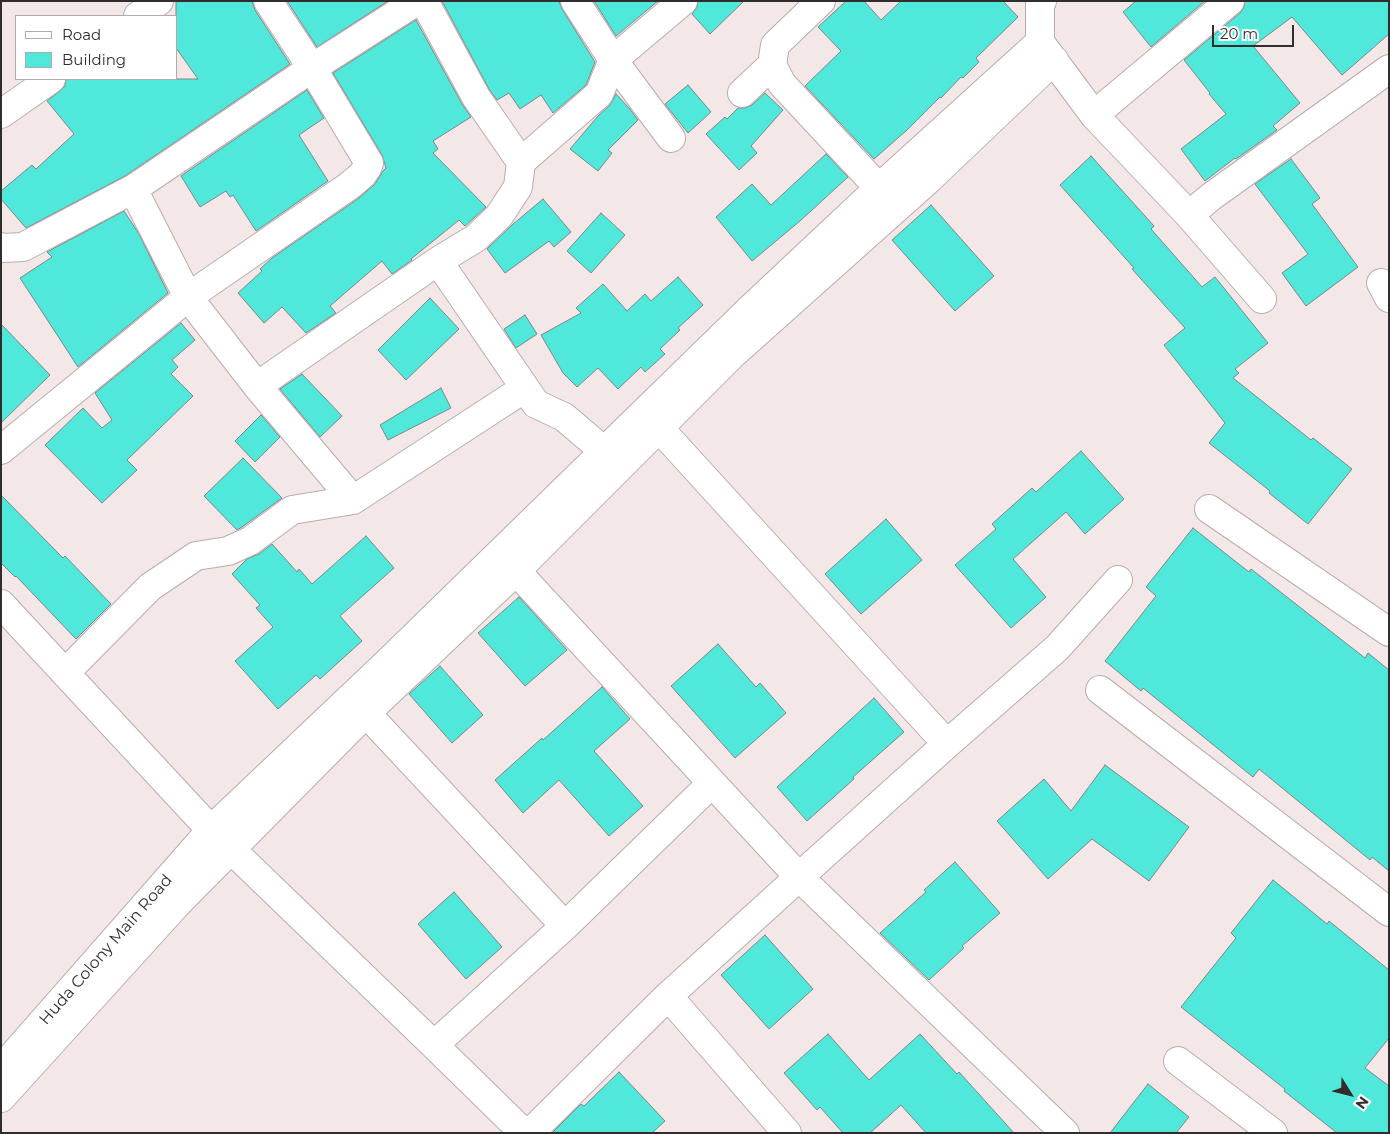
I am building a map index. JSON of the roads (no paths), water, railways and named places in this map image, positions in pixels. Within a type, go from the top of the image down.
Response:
[{"type":"street","points":[[139,15],[159,1]]},
{"type":"street","points":[[1,450],[188,297],[349,186],[368,168],[369,163],[312,68],[268,1]]},
{"type":"street","points":[[1,247],[23,248],[133,189],[312,68],[417,1]]},
{"type":"street","points":[[258,386],[476,238],[499,216],[518,187],[521,162],[476,97],[424,1]]},
{"type":"street","points":[[575,1],[613,60],[671,138]]},
{"type":"street","points":[[521,162],[599,94],[613,60],[683,1]]},
{"type":"street","points":[[821,1],[775,45],[772,65],[782,84],[879,188]]},
{"type":"street","points":[[1094,114],[1230,1]]},
{"type":"street","points":[[1040,2],[1047,51],[1094,114],[1189,215],[1262,299]]},
{"type":"street","points":[[1,1098],[176,905],[366,712],[508,562],[612,459],[749,310],[879,188],[1047,51]]},
{"type":"street","points":[[612,459],[659,428],[733,354],[929,179],[1047,51]]},
{"type":"street","points":[[742,93],[772,65]]},
{"type":"street","points":[[1189,215],[1212,196],[1389,69]]},
{"type":"street","points":[[1,114],[50,80]]},
{"type":"street","points":[[133,189],[188,297],[258,386],[353,500]]},
{"type":"street","points":[[438,262],[536,404],[564,417],[612,459]]},
{"type":"street","points":[[65,673],[150,587],[196,556],[228,550],[250,541],[292,510],[353,500],[525,388]]},
{"type":"street","points":[[659,428],[947,744]]},
{"type":"street","points":[[1209,509],[1389,632]]},
{"type":"street","points":[[508,562],[799,877],[1065,1133]]},
{"type":"street","name":"Huda Colony Main Road","points":[[1,1069],[210,830],[385,665],[508,562]]},
{"type":"street","points":[[530,1133],[668,996],[947,744],[1057,648],[1118,580]]},
{"type":"street","points":[[1,604],[210,830],[524,1133]]},
{"type":"street","points":[[1100,690],[1389,912]]},
{"type":"street","points":[[366,712],[565,926]]},
{"type":"street","points":[[434,1045],[565,926],[712,783]]},
{"type":"street","points":[[668,996],[787,1133]]},
{"type":"street","points":[[1178,1061],[1273,1133]]}]
